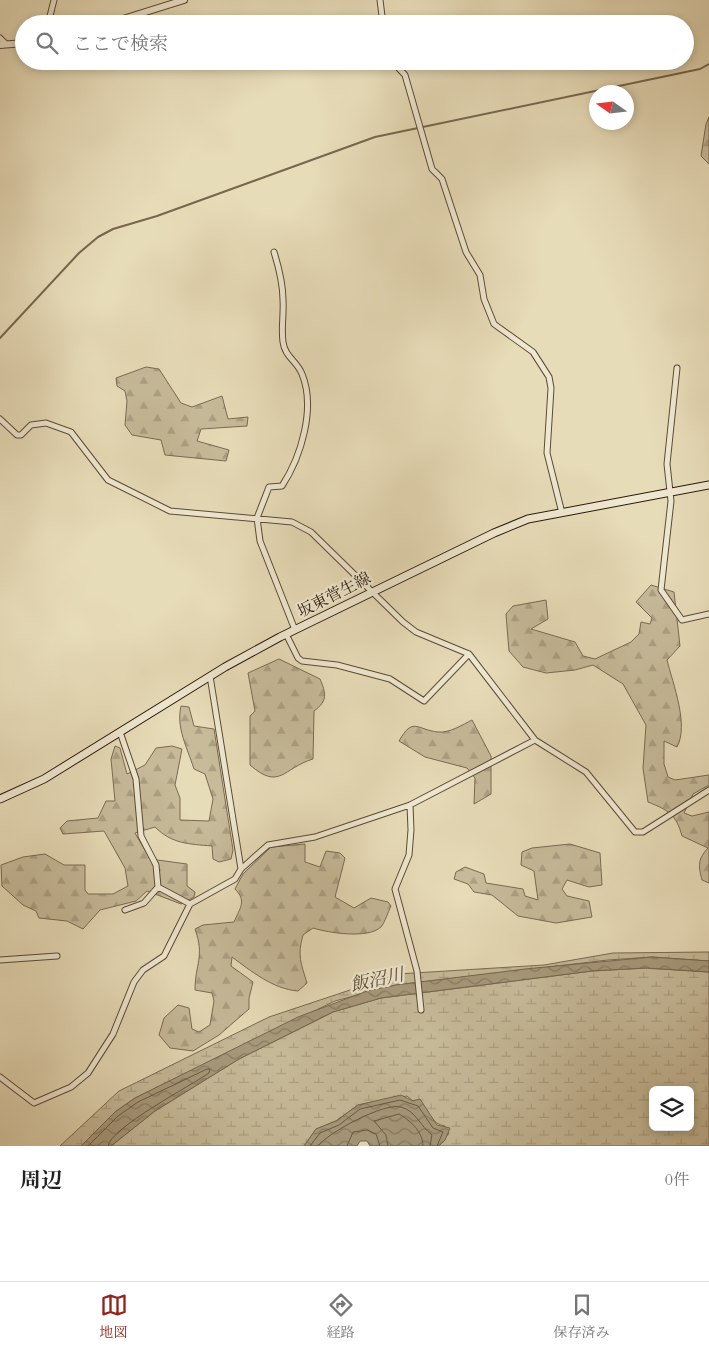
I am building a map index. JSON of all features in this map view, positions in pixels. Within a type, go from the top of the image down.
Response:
[{"type":"main road","name":"坂東菅生線","points":[[0,800],[44,778],[210,676],[286,634],[515,524],[562,513],[709,485]]},
{"type":"street","points":[[50,15],[54,0]]},
{"type":"street","points":[[136,15],[184,0]]},
{"type":"street","points":[[380,0],[382,15]]},
{"type":"street","points":[[0,38],[3,45]]},
{"type":"street","points":[[400,70],[405,75],[432,169],[442,179],[466,252],[480,275],[484,299],[494,324],[533,352],[550,377],[547,453],[562,513]]},
{"type":"street","points":[[274,252],[281,275],[284,300],[283,344],[286,356],[302,372],[305,384],[307,424],[292,471],[282,486],[269,487],[257,518],[260,541],[295,630]]},
{"type":"street","points":[[677,368],[667,464],[670,493],[667,552],[661,590],[682,620],[709,614]]},
{"type":"street","points":[[0,419],[17,435],[21,435],[31,425],[46,424],[72,432],[108,480],[170,511],[292,522],[311,532],[416,632],[469,654],[535,740],[586,772],[635,832],[643,832],[709,790]]},
{"type":"street","points":[[286,634],[298,658],[302,661],[338,665],[390,680],[424,701],[469,654]]},
{"type":"street","points":[[210,676],[241,869]]},
{"type":"street","points":[[120,732],[136,779],[141,836],[156,865],[158,888],[144,903],[125,910]]},
{"type":"street","points":[[0,1077],[34,1104],[71,1087],[88,1073],[113,1034],[134,982],[143,970],[164,956],[190,904],[235,878],[241,869],[268,845],[315,837],[410,804],[535,740]]},
{"type":"street","points":[[410,804],[411,830],[409,855],[395,889],[417,970],[421,1009]]},
{"type":"street","points":[[158,888],[190,904]]},
{"type":"street","points":[[0,960],[57,956]]},
{"type":"green space","points":[[709,117],[709,164],[701,156],[706,124]]},
{"type":"green space","points":[[146,367],[159,369],[181,403],[192,407],[222,396],[228,419],[248,417],[247,426],[201,429],[197,441],[229,450],[226,461],[165,455],[161,440],[132,435],[125,425],[127,401],[125,391],[117,386],[116,378]]},
{"type":"green space","points":[[651,585],[674,592],[680,646],[667,660],[681,716],[680,738],[677,747],[664,741],[664,764],[668,777],[675,780],[709,775],[709,785],[693,794],[684,813],[692,816],[709,812],[709,883],[702,880],[700,870],[702,856],[708,848],[682,836],[674,818],[666,810],[648,802],[643,768],[646,725],[623,684],[593,665],[575,670],[546,673],[523,667],[509,651],[506,614],[513,606],[546,600],[548,619],[531,629],[575,642],[583,656],[595,659],[631,642],[639,634],[641,622],[650,624],[652,618],[636,602]]},
{"type":"green space","points":[[279,659],[320,679],[324,689],[324,700],[314,711],[313,759],[275,777],[260,773],[250,765],[250,716],[255,711],[248,673]]},
{"type":"green space","points":[[181,706],[189,707],[194,726],[214,729],[233,850],[231,859],[219,862],[213,859],[212,846],[188,844],[174,840],[161,833],[155,827],[135,833],[150,859],[187,864],[187,886],[195,892],[194,897],[181,904],[147,891],[136,901],[100,910],[83,929],[67,921],[39,918],[36,911],[23,905],[2,886],[1,865],[23,857],[45,854],[64,865],[85,865],[85,890],[88,894],[113,894],[128,886],[125,868],[104,831],[63,834],[60,828],[67,821],[98,818],[106,801],[115,801],[111,759],[115,746],[120,748],[127,774],[145,765],[156,748],[172,746],[182,749],[175,785],[180,798],[180,820],[209,821],[213,799],[205,774],[194,769],[185,745],[180,722]]},
{"type":"green space","points":[[472,720],[491,756],[491,794],[474,804],[475,778],[467,768],[425,757],[399,741],[404,733],[412,727],[416,726],[442,732]]},
{"type":"green space","points":[[305,844],[305,862],[320,867],[326,851],[340,853],[345,858],[335,897],[354,908],[371,898],[388,902],[391,906],[381,927],[375,931],[358,934],[329,932],[313,928],[303,935],[300,954],[307,983],[298,991],[289,990],[271,983],[232,957],[231,966],[253,982],[249,998],[249,1009],[219,1035],[193,1051],[170,1048],[159,1035],[164,1018],[178,1005],[189,1008],[192,1029],[199,1032],[210,1025],[214,1001],[212,993],[195,990],[199,947],[195,929],[203,925],[234,922],[242,901],[235,889],[243,874],[271,847]]},
{"type":"green space","points":[[570,844],[600,853],[602,885],[589,887],[567,880],[562,889],[567,896],[589,901],[592,917],[556,923],[518,916],[492,895],[474,892],[468,884],[454,879],[456,872],[465,867],[484,874],[486,883],[523,889],[525,896],[538,900],[534,871],[521,865],[522,852],[532,848]]},
{"type":"green space","points":[[709,952],[709,961],[652,957],[608,960],[396,985],[335,1001],[135,1098],[115,1112],[81,1146],[60,1146],[119,1091],[269,1017],[398,974],[544,965],[613,953]]},
{"type":"green space","points":[[646,968],[709,972],[709,1146],[439,1146],[449,1133],[445,1126],[433,1120],[420,1100],[413,1101],[407,1096],[358,1105],[336,1121],[316,1129],[304,1146],[111,1146],[155,1111],[239,1059],[333,1012],[381,998],[592,971]]},
{"type":"water","points":[[652,957],[709,961],[709,972],[646,968],[592,971],[381,998],[333,1012],[239,1059],[155,1111],[111,1146],[81,1146],[115,1112],[135,1098],[298,1017],[367,991],[396,985],[525,969]]},
{"type":"water","points":[[401,1095],[413,1101],[420,1099],[437,1125],[450,1128],[445,1140],[439,1146],[370,1146],[367,1141],[360,1141],[357,1146],[304,1146],[316,1129],[336,1121],[358,1105]]},
{"type":"waterway","points":[[0,338],[79,253],[98,237],[113,229],[157,216],[375,137],[700,69],[709,64]]},
{"type":"water label","name":"飯沼川","points":[[377,980]]}]
